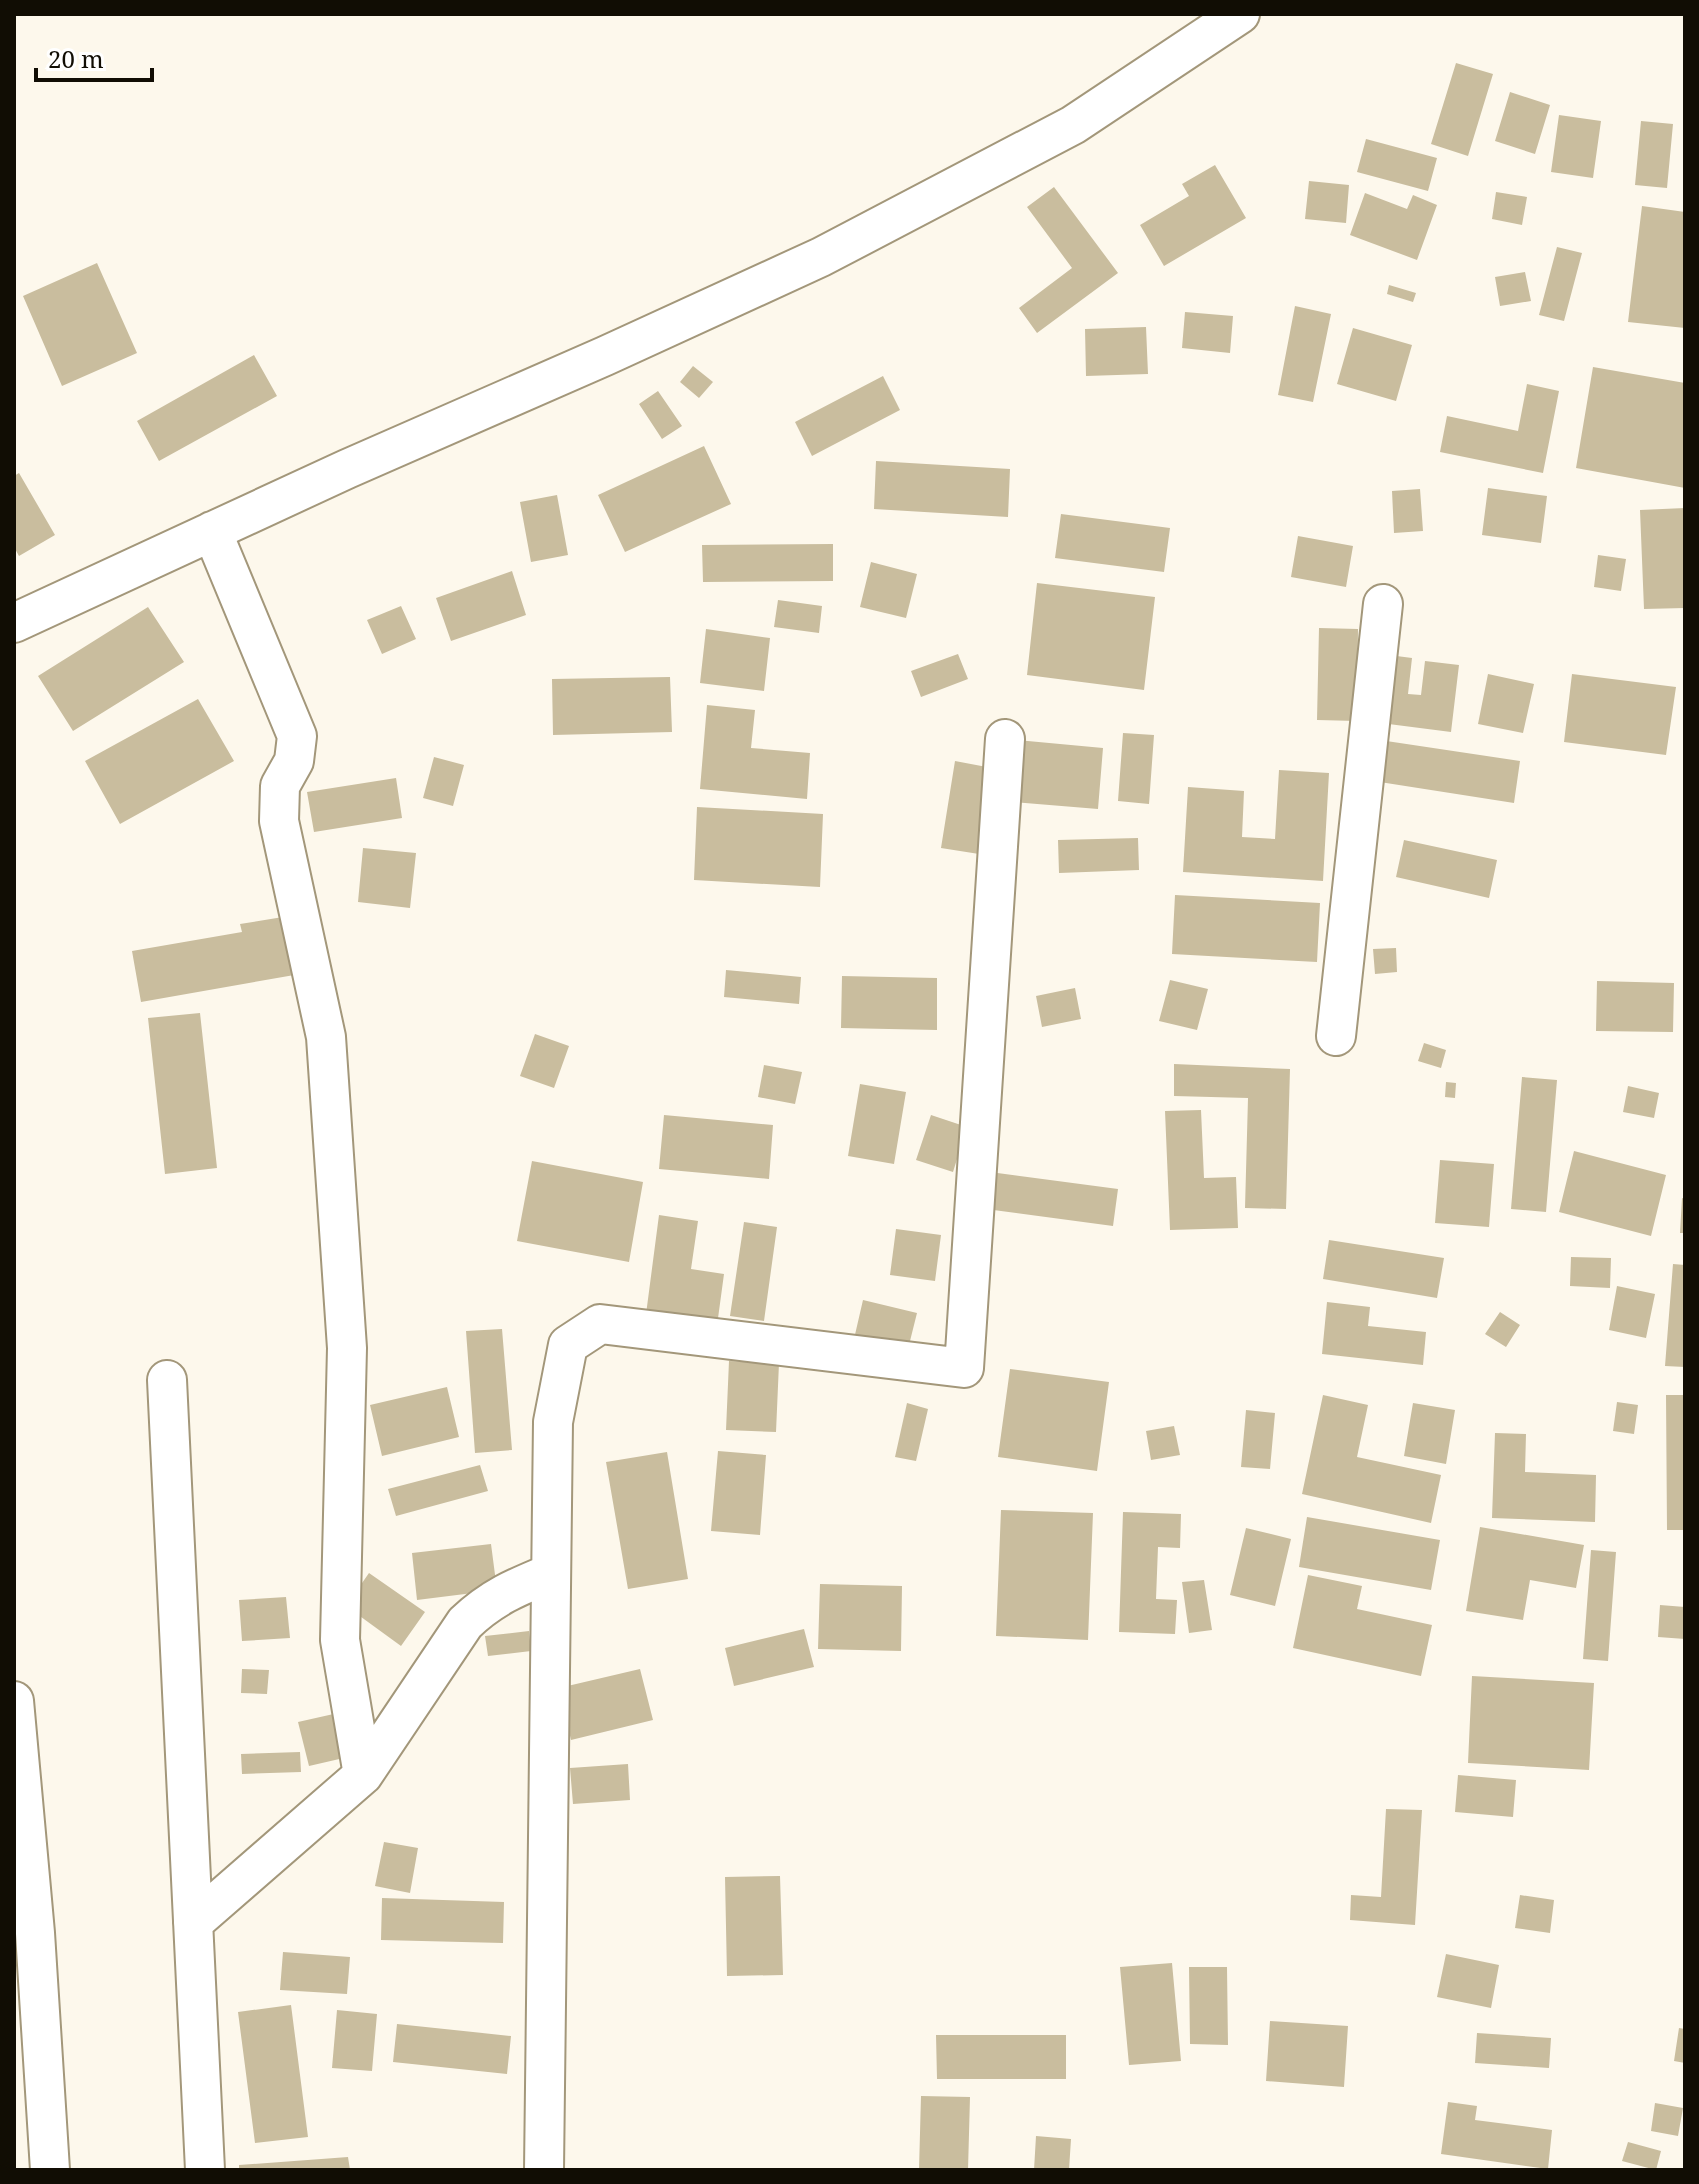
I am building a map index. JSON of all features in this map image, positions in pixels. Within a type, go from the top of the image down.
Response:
[{"type":"street","points":[[14,623],[821,257],[1073,125],[1240,14]]},
{"type":"street","points":[[212,531],[297,736],[294,761],[280,786],[279,821],[326,1037],[347,1348],[340,1640],[363,1775]]},
{"type":"street","points":[[1336,1036],[1383,604]]},
{"type":"street","points":[[544,2170],[553,1422],[568,1345],[600,1324],[964,1368],[1005,739]]},
{"type":"street","points":[[167,1380],[205,2170]]},
{"type":"street","points":[[193,1923],[363,1775],[465,1623],[498,1595],[551,1573]]},
{"type":"street","points":[[14,1701],[35,1933],[50,2170]]},
{"type":"building","points":[[1456,63],[1493,74],[1468,156],[1431,144]]},
{"type":"building","points":[[1510,92],[1550,105],[1535,154],[1495,141]]},
{"type":"building","points":[[1559,115],[1601,121],[1593,178],[1551,172]]},
{"type":"building","points":[[1641,121],[1673,124],[1667,188],[1635,185]]},
{"type":"building","points":[[1366,139],[1437,158],[1428,191],[1357,172]]},
{"type":"building","points":[[1215,165],[1246,218],[1164,266],[1140,225],[1189,196],[1182,184]]},
{"type":"building","points":[[1309,181],[1349,185],[1346,223],[1305,219]]},
{"type":"building","points":[[1054,187],[1118,273],[1037,333],[1019,308],[1072,268],[1027,207]]},
{"type":"building","points":[[1496,192],[1527,197],[1522,225],[1492,219]]},
{"type":"building","points":[[1365,193],[1407,209],[1413,195],[1437,205],[1417,260],[1350,235]]},
{"type":"building","points":[[1642,206],[1685,212],[1685,328],[1628,322]]},
{"type":"building","points":[[1557,247],[1582,253],[1564,321],[1539,315]]},
{"type":"building","points":[[97,263],[137,353],[62,386],[23,296]]},
{"type":"building","points":[[1525,272],[1531,301],[1500,306],[1495,277]]},
{"type":"building","points":[[1389,285],[1416,293],[1413,302],[1387,294]]},
{"type":"building","points":[[1295,306],[1331,314],[1313,402],[1278,395]]},
{"type":"building","points":[[1185,312],[1233,316],[1230,353],[1182,348]]},
{"type":"building","points":[[1146,327],[1148,374],[1086,376],[1085,329]]},
{"type":"building","points":[[1353,328],[1412,345],[1396,401],[1337,384]]},
{"type":"building","points":[[254,355],[277,396],[159,461],[137,421]]},
{"type":"building","points":[[693,366],[713,382],[699,398],[680,382]]},
{"type":"building","points":[[1593,367],[1685,383],[1685,488],[1576,468]]},
{"type":"building","points":[[883,376],[900,410],[812,456],[795,422]]},
{"type":"building","points":[[1527,384],[1559,391],[1543,473],[1440,452],[1447,416],[1518,431]]},
{"type":"building","points":[[658,391],[682,426],[662,439],[639,404]]},
{"type":"building","points":[[704,446],[731,504],[625,552],[598,495]]},
{"type":"building","points":[[876,461],[1010,469],[1008,517],[874,509]]},
{"type":"building","points":[[19,473],[55,535],[19,556],[14,547],[14,476]]},
{"type":"building","points":[[1488,488],[1547,496],[1541,543],[1482,535]]},
{"type":"building","points":[[1420,489],[1423,531],[1394,533],[1392,491]]},
{"type":"building","points":[[557,495],[568,555],[531,562],[520,502]]},
{"type":"building","points":[[1685,508],[1685,608],[1644,609],[1640,510]]},
{"type":"building","points":[[1061,514],[1170,528],[1164,572],[1055,558]]},
{"type":"building","points":[[1298,536],[1353,546],[1346,587],[1291,577]]},
{"type":"building","points":[[833,544],[833,581],[703,582],[702,545]]},
{"type":"building","points":[[1598,555],[1626,559],[1621,591],[1594,587]]},
{"type":"building","points":[[871,562],[917,574],[906,618],[860,607]]},
{"type":"building","points":[[512,571],[526,615],[451,641],[436,598]]},
{"type":"building","points":[[1037,583],[1155,597],[1144,690],[1027,675]]},
{"type":"building","points":[[778,600],[822,606],[819,633],[774,627]]},
{"type":"building","points":[[401,606],[416,639],[382,654],[367,620]]},
{"type":"building","points":[[148,607],[184,662],[73,731],[38,676]]},
{"type":"building","points":[[1319,628],[1358,629],[1357,721],[1317,720]]},
{"type":"building","points":[[706,629],[770,638],[764,691],[700,683]]},
{"type":"building","points":[[958,654],[968,679],[921,697],[911,671]]},
{"type":"building","points":[[1381,654],[1412,658],[1408,694],[1421,695],[1425,661],[1459,665],[1451,732],[1373,722]]},
{"type":"building","points":[[1488,674],[1534,684],[1523,733],[1478,724]]},
{"type":"building","points":[[1572,674],[1676,687],[1666,755],[1564,742]]},
{"type":"building","points":[[670,677],[672,732],[553,735],[552,679]]},
{"type":"building","points":[[198,699],[234,761],[120,824],[85,761]]},
{"type":"building","points":[[707,705],[755,710],[751,748],[810,753],[807,799],[700,789]]},
{"type":"building","points":[[1123,733],[1154,735],[1149,804],[1118,801]]},
{"type":"building","points":[[1373,739],[1520,761],[1514,803],[1367,780]]},
{"type":"building","points":[[1017,740],[1103,748],[1098,809],[1013,802]]},
{"type":"building","points":[[434,757],[464,765],[453,806],[423,798]]},
{"type":"building","points":[[955,761],[992,768],[979,854],[941,848]]},
{"type":"building","points":[[1279,770],[1329,773],[1323,881],[1183,872],[1188,787],[1244,791],[1242,837],[1275,839]]},
{"type":"building","points":[[396,778],[402,818],[314,832],[307,792]]},
{"type":"building","points":[[697,807],[823,814],[820,887],[694,880]]},
{"type":"building","points":[[1138,838],[1139,870],[1059,873],[1058,840]]},
{"type":"building","points":[[1404,840],[1497,860],[1489,898],[1396,877]]},
{"type":"building","points":[[363,848],[416,853],[410,908],[358,902]]},
{"type":"building","points":[[1175,895],[1320,903],[1317,962],[1172,954]]},
{"type":"building","points":[[289,916],[300,974],[141,1002],[132,951],[242,932],[240,924]]},
{"type":"building","points":[[1396,948],[1397,972],[1375,974],[1373,949]]},
{"type":"building","points":[[726,970],[801,977],[799,1004],[724,997]]},
{"type":"building","points":[[842,976],[937,978],[937,1030],[841,1028]]},
{"type":"building","points":[[1170,980],[1208,989],[1197,1030],[1159,1021]]},
{"type":"building","points":[[1597,981],[1674,983],[1673,1032],[1596,1031]]},
{"type":"building","points":[[1075,988],[1081,1019],[1042,1027],[1036,996]]},
{"type":"building","points":[[200,1013],[217,1168],[165,1174],[148,1018]]},
{"type":"building","points":[[535,1034],[569,1046],[554,1088],[520,1076]]},
{"type":"building","points":[[1424,1043],[1446,1050],[1441,1068],[1418,1061]]},
{"type":"building","points":[[1174,1064],[1290,1069],[1286,1209],[1245,1208],[1248,1098],[1174,1096]]},
{"type":"building","points":[[764,1065],[802,1072],[795,1104],[758,1097]]},
{"type":"building","points":[[1522,1077],[1557,1080],[1546,1212],[1511,1209]]},
{"type":"building","points":[[1446,1082],[1456,1083],[1455,1098],[1445,1097]]},
{"type":"building","points":[[860,1084],[906,1092],[894,1164],[848,1156]]},
{"type":"building","points":[[1628,1086],[1659,1093],[1654,1118],[1623,1112]]},
{"type":"building","points":[[1201,1110],[1204,1178],[1236,1177],[1238,1228],[1170,1230],[1165,1111]]},
{"type":"building","points":[[664,1115],[773,1125],[769,1179],[659,1169]]},
{"type":"building","points":[[931,1115],[967,1127],[953,1172],[916,1160]]},
{"type":"building","points":[[1574,1151],[1666,1175],[1651,1236],[1559,1212]]},
{"type":"building","points":[[1440,1160],[1494,1164],[1489,1227],[1435,1223]]},
{"type":"building","points":[[532,1161],[643,1182],[629,1262],[517,1241]]},
{"type":"building","points":[[990,1172],[1118,1189],[1113,1226],[986,1209]]},
{"type":"building","points":[[1682,1198],[1685,1199],[1685,1233],[1680,1233]]},
{"type":"building","points":[[659,1215],[698,1221],[691,1269],[724,1274],[716,1333],[645,1322]]},
{"type":"building","points":[[744,1222],[777,1227],[764,1321],[730,1316]]},
{"type":"building","points":[[896,1229],[941,1235],[935,1281],[890,1275]]},
{"type":"building","points":[[1329,1240],[1444,1258],[1437,1298],[1323,1279]]},
{"type":"building","points":[[1571,1257],[1611,1258],[1610,1288],[1570,1286]]},
{"type":"building","points":[[1673,1264],[1685,1265],[1685,1367],[1665,1366]]},
{"type":"building","points":[[1617,1286],[1655,1294],[1646,1338],[1609,1330]]},
{"type":"building","points":[[863,1300],[917,1313],[907,1353],[854,1339]]},
{"type":"building","points":[[1327,1302],[1370,1307],[1368,1326],[1426,1332],[1423,1365],[1322,1354]]},
{"type":"building","points":[[1500,1312],[1520,1325],[1506,1347],[1485,1334]]},
{"type":"building","points":[[502,1329],[512,1450],[475,1453],[466,1331]]},
{"type":"building","points":[[729,1361],[779,1363],[776,1432],[726,1430]]},
{"type":"building","points":[[1010,1369],[1109,1382],[1097,1471],[998,1457]]},
{"type":"building","points":[[447,1387],[459,1437],[382,1456],[370,1405]]},
{"type":"building","points":[[1323,1395],[1368,1405],[1357,1457],[1441,1475],[1431,1523],[1302,1494]]},
{"type":"building","points":[[1666,1395],[1685,1395],[1685,1530],[1667,1530]]},
{"type":"building","points":[[1617,1402],[1638,1405],[1634,1434],[1613,1431]]},
{"type":"building","points":[[907,1403],[928,1409],[916,1461],[895,1457]]},
{"type":"building","points":[[1413,1403],[1455,1410],[1446,1464],[1404,1456]]},
{"type":"building","points":[[1246,1410],[1275,1413],[1270,1469],[1241,1467]]},
{"type":"building","points":[[1174,1426],[1180,1455],[1151,1460],[1146,1431]]},
{"type":"building","points":[[1495,1433],[1526,1434],[1525,1472],[1596,1475],[1595,1522],[1492,1518]]},
{"type":"building","points":[[718,1451],[766,1455],[760,1535],[711,1531]]},
{"type":"building","points":[[667,1452],[688,1579],[628,1589],[606,1462]]},
{"type":"building","points":[[480,1465],[488,1491],[396,1516],[388,1489]]},
{"type":"building","points":[[1001,1510],[1093,1513],[1088,1640],[996,1636]]},
{"type":"building","points":[[1123,1512],[1181,1514],[1180,1548],[1158,1547],[1156,1599],[1177,1600],[1175,1634],[1119,1632]]},
{"type":"building","points":[[1307,1517],[1440,1540],[1431,1590],[1299,1567]]},
{"type":"building","points":[[1480,1527],[1584,1545],[1576,1588],[1530,1580],[1523,1620],[1466,1611]]},
{"type":"building","points":[[1246,1528],[1291,1539],[1275,1606],[1230,1595]]},
{"type":"building","points":[[491,1544],[497,1590],[417,1600],[412,1553]]},
{"type":"building","points":[[1591,1550],[1616,1552],[1608,1661],[1583,1659]]},
{"type":"building","points":[[369,1573],[425,1612],[401,1646],[346,1606]]},
{"type":"building","points":[[1308,1575],[1362,1586],[1357,1609],[1432,1625],[1421,1676],[1293,1648]]},
{"type":"building","points":[[1204,1580],[1212,1630],[1189,1633],[1182,1582]]},
{"type":"building","points":[[820,1584],[902,1586],[901,1651],[818,1649]]},
{"type":"building","points":[[286,1597],[290,1638],[242,1641],[239,1600]]},
{"type":"building","points":[[1660,1605],[1685,1607],[1685,1639],[1658,1637]]},
{"type":"building","points":[[804,1629],[814,1667],[734,1686],[725,1648]]},
{"type":"building","points":[[529,1631],[531,1651],[488,1656],[485,1636]]},
{"type":"building","points":[[242,1669],[269,1670],[267,1694],[241,1693]]},
{"type":"building","points":[[640,1669],[653,1720],[571,1740],[559,1688]]},
{"type":"building","points":[[1472,1676],[1594,1683],[1589,1770],[1468,1763]]},
{"type":"building","points":[[338,1713],[348,1757],[309,1766],[298,1722]]},
{"type":"building","points":[[300,1752],[301,1772],[242,1774],[241,1754]]},
{"type":"building","points":[[628,1764],[630,1800],[573,1804],[570,1768]]},
{"type":"building","points":[[1458,1775],[1516,1780],[1513,1817],[1455,1812]]},
{"type":"building","points":[[1386,1809],[1422,1810],[1415,1925],[1350,1920],[1351,1895],[1381,1897]]},
{"type":"building","points":[[384,1842],[418,1848],[410,1893],[375,1886]]},
{"type":"building","points":[[780,1876],[783,1975],[727,1976],[725,1877]]},
{"type":"building","points":[[1520,1895],[1554,1900],[1550,1933],[1515,1928]]},
{"type":"building","points":[[382,1898],[504,1902],[503,1943],[381,1940]]},
{"type":"building","points":[[283,1952],[350,1957],[347,1994],[280,1990]]},
{"type":"building","points":[[1446,1954],[1499,1965],[1491,2008],[1437,1997]]},
{"type":"building","points":[[1172,1963],[1181,2061],[1129,2065],[1120,1967]]},
{"type":"building","points":[[1189,1967],[1227,1967],[1228,2045],[1190,2044]]},
{"type":"building","points":[[291,2005],[308,2137],[255,2143],[238,2012]]},
{"type":"building","points":[[337,2010],[377,2014],[372,2071],[332,2068]]},
{"type":"building","points":[[1270,2021],[1348,2026],[1344,2087],[1266,2081]]},
{"type":"building","points":[[397,2024],[511,2036],[507,2074],[393,2062]]},
{"type":"building","points":[[1679,2028],[1685,2029],[1685,2063],[1674,2061]]},
{"type":"building","points":[[1477,2033],[1551,2038],[1549,2068],[1475,2063]]},
{"type":"building","points":[[936,2035],[1066,2035],[1066,2079],[937,2079]]},
{"type":"building","points":[[921,2096],[970,2097],[968,2170],[919,2170]]},
{"type":"building","points":[[1448,2102],[1477,2106],[1475,2120],[1552,2130],[1548,2169],[1441,2154]]},
{"type":"building","points":[[1655,2103],[1683,2108],[1678,2136],[1651,2131]]},
{"type":"building","points":[[1036,2136],[1071,2139],[1069,2170],[1034,2170]]},
{"type":"building","points":[[1628,2142],[1661,2151],[1656,2170],[1622,2161]]},
{"type":"building","points":[[348,2157],[350,2170],[239,2170],[239,2165]]}]
